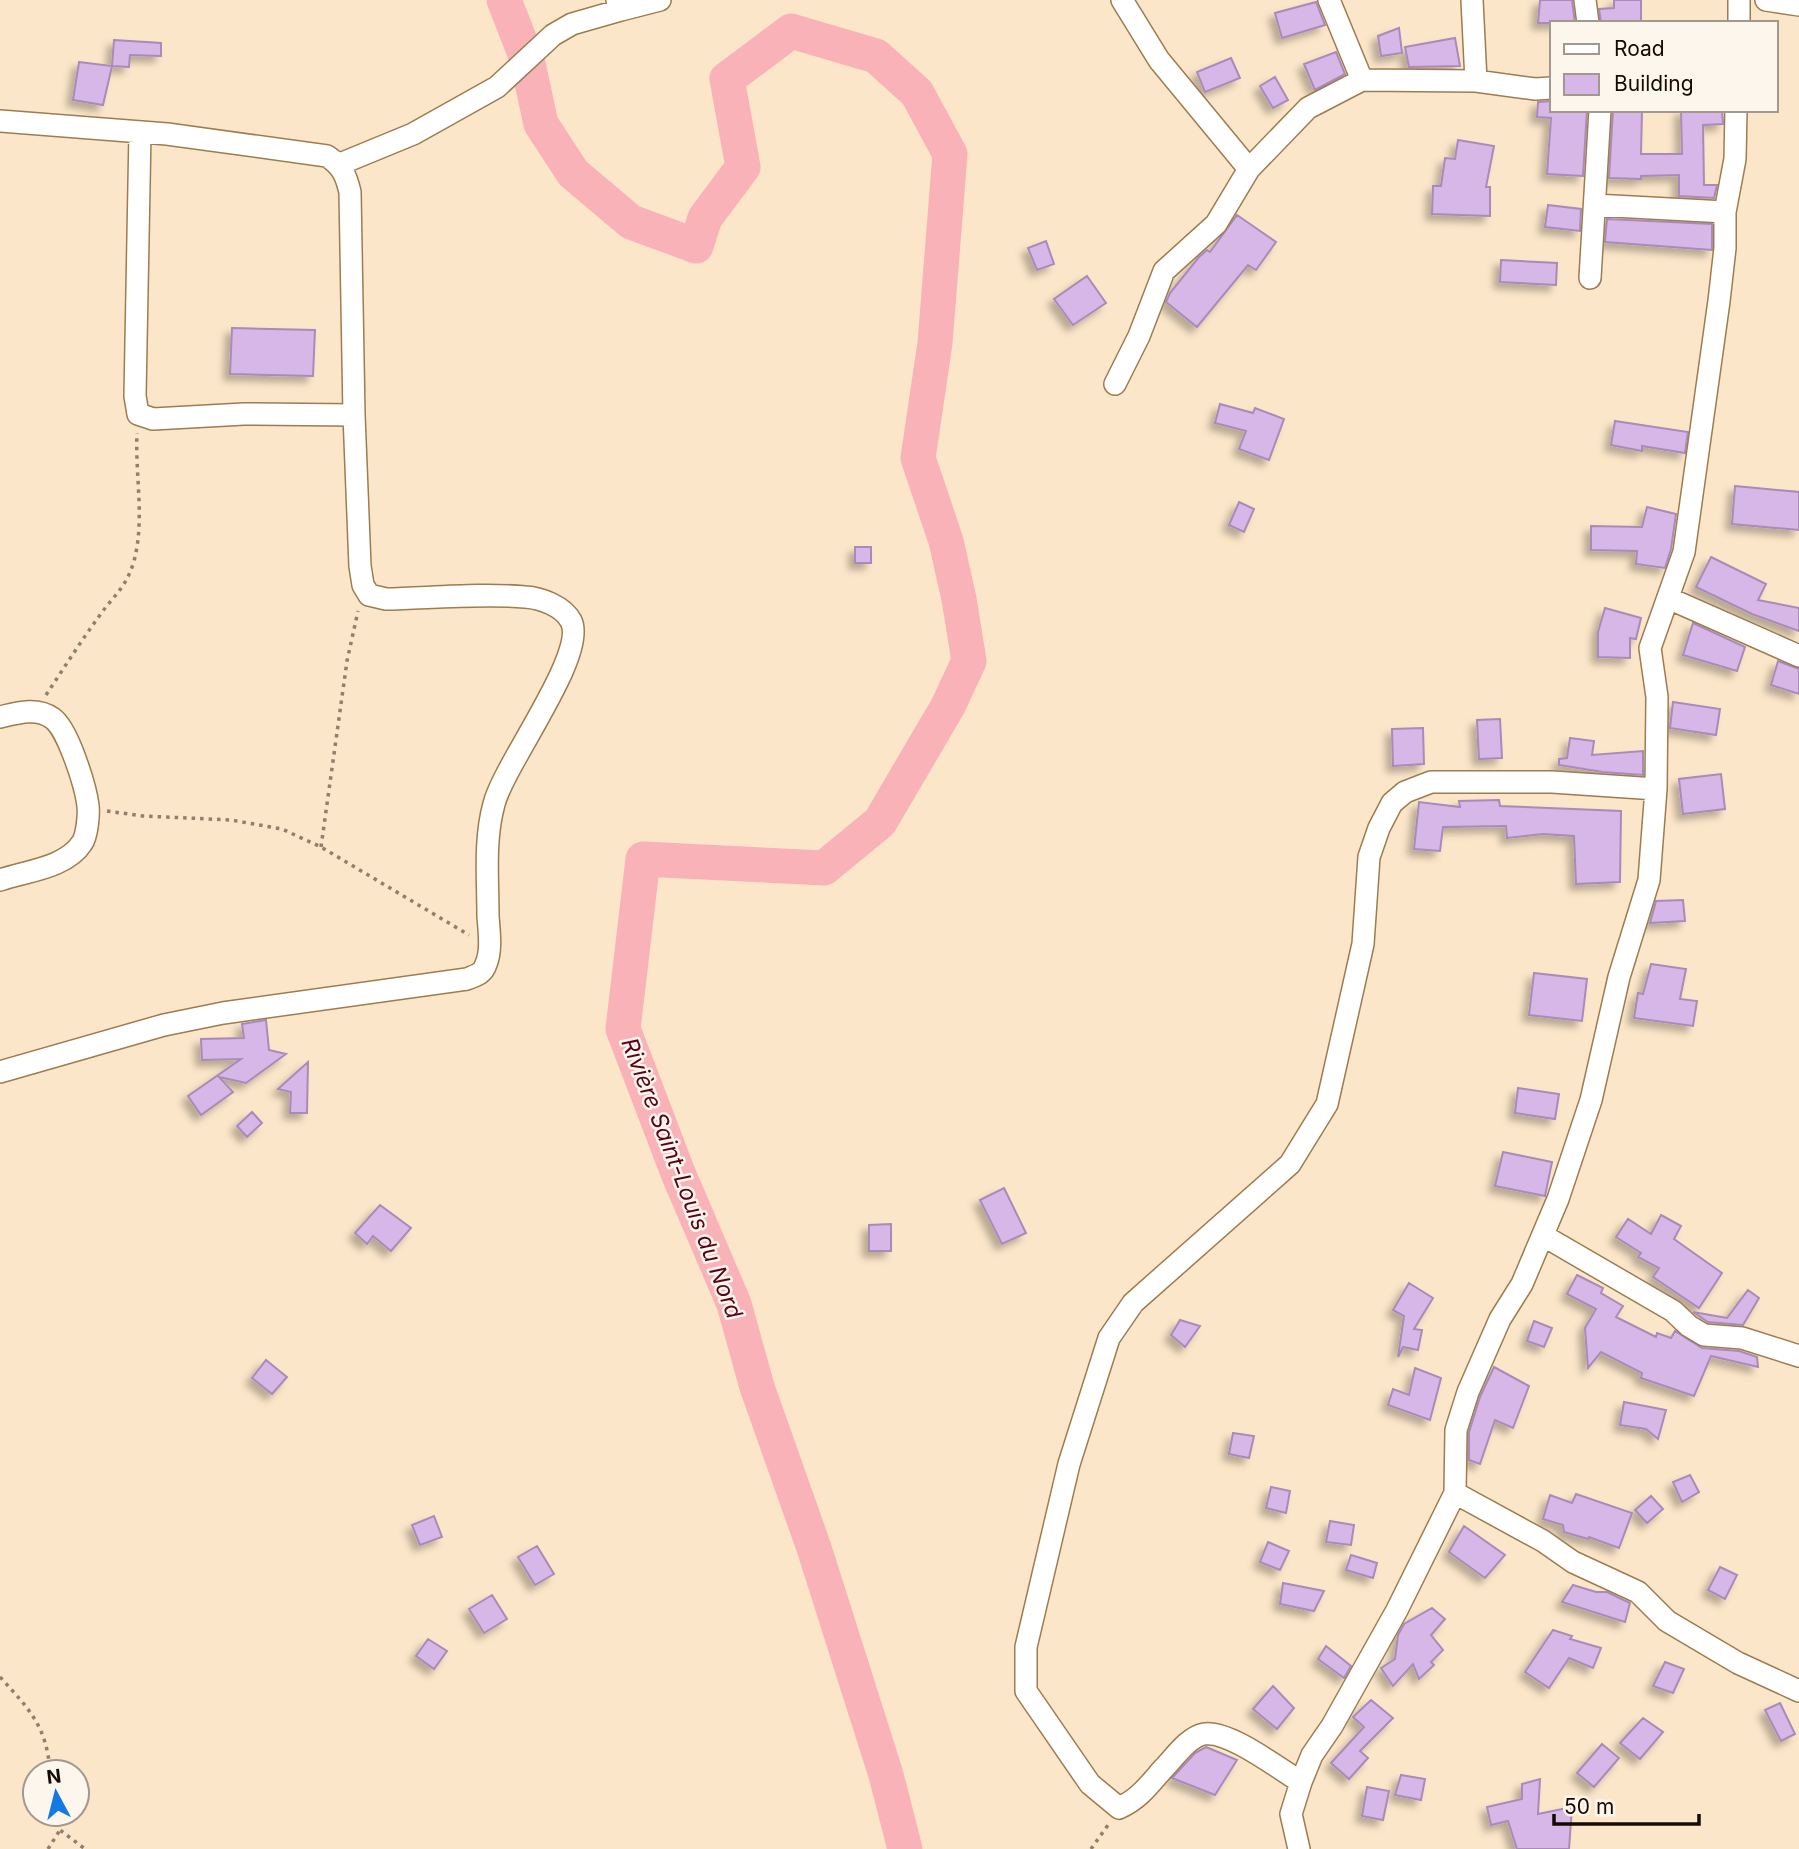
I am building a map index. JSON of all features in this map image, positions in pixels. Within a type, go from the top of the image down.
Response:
[{"type":"street","points":[[340,164],[413,134],[497,87],[552,36],[572,24],[619,5],[660,0]]},
{"type":"street","points":[[1122,0],[1159,60],[1249,169]]},
{"type":"street","points":[[1329,0],[1362,80]]},
{"type":"street","points":[[1472,0],[1475,81]]},
{"type":"street","points":[[1585,0],[1588,21]]},
{"type":"street","points":[[1739,21],[1740,0]]},
{"type":"street","points":[[1766,0],[1799,5]]},
{"type":"street","points":[[1115,384],[1139,336],[1164,271],[1216,224],[1249,169],[1308,108],[1362,80],[1475,81],[1535,89],[1550,88]]},
{"type":"street","points":[[1590,278],[1600,112]]},
{"type":"street","points":[[1299,1849],[1291,1814],[1312,1755],[1332,1726],[1397,1610],[1455,1493],[1456,1430],[1468,1392],[1500,1319],[1522,1284],[1544,1236],[1591,1100],[1619,977],[1648,880],[1656,789],[1657,697],[1650,648],[1684,552],[1725,248],[1725,212],[1735,159],[1737,112]]},
{"type":"street","points":[[0,121],[139,132],[327,156],[340,164],[347,176],[350,192],[354,415],[363,585],[369,595],[386,599],[528,596],[560,607],[570,620],[575,634],[568,661],[506,775],[494,803],[488,847],[488,962],[482,972],[467,979],[223,1013],[164,1025],[0,1072]]},
{"type":"street","points":[[139,132],[135,396],[138,414],[153,419],[244,414],[354,415]]},
{"type":"street","points":[[1595,205],[1725,212]]},
{"type":"street","points":[[1668,598],[1799,656]]},
{"type":"street","points":[[0,717],[35,711],[53,718],[65,733],[88,807],[84,841],[73,853],[58,863],[0,880]]},
{"type":"street","points":[[1301,1782],[1233,1741],[1217,1734],[1202,1734],[1182,1749],[1134,1801],[1119,1808],[1090,1784],[1026,1691],[1026,1647],[1069,1464],[1109,1338],[1133,1303],[1290,1164],[1327,1104],[1363,944],[1369,857],[1392,803],[1405,792],[1431,782],[1552,782],[1656,789]]},
{"type":"street","points":[[1544,1236],[1673,1311],[1704,1335],[1742,1338],[1799,1356]]},
{"type":"street","points":[[1455,1493],[1543,1541],[1573,1562],[1638,1592],[1667,1621],[1738,1663],[1799,1690]]},
{"type":"path","points":[[35,711],[100,615],[120,592],[134,561],[139,520],[136,463],[138,414]]},
{"type":"path","points":[[321,848],[347,661],[363,585]]},
{"type":"path","points":[[88,807],[143,816],[231,820],[282,829],[321,848],[450,925],[489,945]]},
{"type":"path","points":[[0,1677],[41,1726],[50,1758]]},
{"type":"path","points":[[1091,1849],[1119,1808]]},
{"type":"path","points":[[48,1849],[60,1830],[85,1849]]},
{"type":"building","points":[[1540,0],[1572,0],[1575,21],[1538,23]]},
{"type":"building","points":[[1614,0],[1641,0],[1641,21],[1601,21],[1599,9],[1614,8]]},
{"type":"building","points":[[1316,2],[1325,25],[1282,38],[1275,13]]},
{"type":"building","points":[[1399,28],[1402,53],[1381,56],[1378,36]]},
{"type":"building","points":[[1455,38],[1460,66],[1409,67],[1405,47]]},
{"type":"building","points":[[114,40],[161,43],[161,56],[130,55],[129,67],[112,66]]},
{"type":"building","points":[[1336,52],[1345,74],[1315,90],[1304,64]]},
{"type":"building","points":[[1231,58],[1240,78],[1205,92],[1197,72]]},
{"type":"building","points":[[79,62],[112,66],[103,105],[73,100]]},
{"type":"building","points":[[1275,77],[1288,100],[1273,108],[1260,86]]},
{"type":"building","points":[[1550,101],[1550,112],[1587,112],[1583,176],[1547,174],[1551,118],[1537,117],[1538,102]]},
{"type":"building","points":[[1613,112],[1642,112],[1641,154],[1682,154],[1681,112],[1722,112],[1723,124],[1703,125],[1704,185],[1717,185],[1714,198],[1679,196],[1679,175],[1641,176],[1641,179],[1609,178]]},
{"type":"building","points":[[1458,140],[1494,146],[1486,187],[1490,187],[1490,216],[1432,214],[1433,186],[1441,186],[1445,158],[1455,159]]},
{"type":"building","points":[[1548,205],[1581,209],[1580,231],[1545,227]]},
{"type":"building","points":[[1237,215],[1276,242],[1256,270],[1248,265],[1197,327],[1166,302],[1199,257],[1207,250],[1210,252]]},
{"type":"building","points":[[1607,219],[1712,224],[1712,250],[1605,242]]},
{"type":"building","points":[[1046,241],[1054,264],[1037,270],[1028,248]]},
{"type":"building","points":[[1501,260],[1557,263],[1556,285],[1500,282]]},
{"type":"building","points":[[1087,276],[1106,303],[1073,325],[1054,299]]},
{"type":"building","points":[[232,328],[315,330],[313,376],[230,374]]},
{"type":"building","points":[[1220,404],[1253,413],[1255,408],[1284,419],[1269,460],[1239,449],[1246,431],[1215,423]]},
{"type":"building","points":[[1615,421],[1688,432],[1685,453],[1642,446],[1642,451],[1611,445]]},
{"type":"building","points":[[1735,486],[1799,492],[1799,530],[1732,524]]},
{"type":"building","points":[[1239,502],[1254,509],[1244,532],[1229,525]]},
{"type":"building","points":[[1647,507],[1676,514],[1665,568],[1636,564],[1637,551],[1591,550],[1591,526],[1642,527]]},
{"type":"building","points":[[855,547],[871,547],[871,563],[855,563]]},
{"type":"building","points":[[1711,557],[1766,584],[1758,600],[1799,608],[1799,631],[1752,614],[1696,587]]},
{"type":"building","points":[[1605,608],[1641,618],[1636,639],[1630,638],[1630,658],[1598,657],[1598,632]]},
{"type":"building","points":[[1693,623],[1745,647],[1737,671],[1683,655]]},
{"type":"building","points":[[1778,661],[1799,669],[1799,694],[1771,685]]},
{"type":"building","points":[[1673,702],[1720,709],[1716,735],[1670,728]]},
{"type":"building","points":[[1500,719],[1502,758],[1479,759],[1477,720]]},
{"type":"building","points":[[1423,728],[1424,764],[1393,766],[1392,729]]},
{"type":"building","points":[[1570,738],[1594,741],[1592,755],[1643,751],[1643,775],[1559,765],[1559,759],[1567,758]]},
{"type":"building","points":[[1721,774],[1725,809],[1683,814],[1679,779]]},
{"type":"building","points":[[1499,800],[1500,806],[1621,811],[1620,882],[1576,884],[1574,836],[1543,834],[1507,838],[1506,826],[1443,827],[1440,851],[1414,849],[1419,802],[1460,807],[1459,801]]},
{"type":"building","points":[[1683,900],[1685,921],[1650,923],[1656,901]]},
{"type":"building","points":[[1651,964],[1686,969],[1680,999],[1697,1001],[1693,1026],[1634,1018],[1638,993],[1643,994]]},
{"type":"building","points":[[1534,973],[1587,979],[1582,1021],[1529,1015]]},
{"type":"building","points":[[266,1020],[269,1050],[286,1054],[246,1083],[219,1077],[233,1092],[201,1115],[188,1096],[241,1059],[202,1060],[201,1039],[244,1038],[242,1024]]},
{"type":"building","points":[[308,1062],[307,1113],[290,1113],[291,1092],[278,1089]]},
{"type":"building","points":[[1518,1088],[1559,1094],[1555,1119],[1515,1113]]},
{"type":"building","points":[[252,1112],[262,1123],[247,1137],[237,1126]]},
{"type":"building","points":[[1503,1152],[1552,1162],[1545,1196],[1495,1186]]},
{"type":"building","points":[[1004,1188],[1026,1233],[1002,1244],[980,1200]]},
{"type":"building","points":[[380,1205],[411,1228],[391,1251],[373,1236],[367,1244],[355,1233]]},
{"type":"building","points":[[1661,1215],[1681,1226],[1674,1239],[1722,1273],[1699,1308],[1653,1277],[1659,1268],[1638,1257],[1641,1253],[1616,1237],[1628,1219],[1651,1234]]},
{"type":"building","points":[[891,1224],[891,1251],[869,1251],[869,1225]]},
{"type":"building","points":[[1577,1275],[1603,1288],[1601,1293],[1623,1306],[1616,1317],[1656,1337],[1657,1333],[1671,1338],[1675,1331],[1702,1348],[1739,1351],[1757,1357],[1758,1367],[1711,1356],[1694,1396],[1641,1378],[1642,1373],[1601,1352],[1588,1368],[1585,1328],[1596,1309],[1567,1294]]},
{"type":"building","points":[[1409,1283],[1433,1298],[1414,1329],[1422,1330],[1418,1350],[1403,1347],[1398,1357],[1404,1316],[1393,1310]]},
{"type":"building","points":[[1748,1290],[1759,1298],[1743,1325],[1708,1322],[1693,1312],[1727,1318]]},
{"type":"building","points":[[1180,1320],[1200,1326],[1185,1347],[1171,1335]]},
{"type":"building","points":[[1534,1321],[1552,1328],[1544,1347],[1527,1341]]},
{"type":"building","points":[[266,1360],[287,1377],[272,1394],[252,1378]]},
{"type":"building","points":[[1494,1367],[1529,1386],[1513,1428],[1495,1420],[1480,1464],[1469,1460],[1469,1432],[1480,1397]]},
{"type":"building","points":[[1415,1368],[1441,1378],[1430,1420],[1388,1405],[1393,1389],[1409,1395]]},
{"type":"building","points":[[1624,1402],[1666,1410],[1658,1439],[1646,1429],[1620,1425]]},
{"type":"building","points":[[1233,1433],[1254,1436],[1249,1458],[1229,1454]]},
{"type":"building","points":[[1690,1475],[1699,1492],[1682,1502],[1673,1482]]},
{"type":"building","points":[[1271,1487],[1290,1491],[1286,1513],[1266,1508]]},
{"type":"building","points":[[1576,1494],[1632,1513],[1619,1548],[1589,1537],[1588,1539],[1564,1532],[1563,1525],[1543,1519],[1550,1495],[1572,1503]]},
{"type":"building","points":[[1651,1496],[1663,1509],[1647,1523],[1635,1510]]},
{"type":"building","points":[[434,1516],[442,1537],[420,1545],[412,1525]]},
{"type":"building","points":[[1330,1521],[1354,1525],[1351,1545],[1326,1542]]},
{"type":"building","points":[[1464,1526],[1505,1555],[1485,1578],[1449,1552]]},
{"type":"building","points":[[1268,1542],[1289,1551],[1280,1570],[1260,1562]]},
{"type":"building","points":[[537,1546],[554,1574],[535,1585],[518,1557]]},
{"type":"building","points":[[1351,1555],[1377,1563],[1373,1578],[1346,1570]]},
{"type":"building","points":[[1720,1567],[1737,1575],[1725,1599],[1708,1590]]},
{"type":"building","points":[[1283,1583],[1324,1591],[1314,1611],[1280,1604]]},
{"type":"building","points":[[1573,1585],[1596,1592],[1607,1592],[1630,1603],[1625,1622],[1562,1602]]},
{"type":"building","points":[[492,1595],[507,1619],[484,1633],[469,1609]]},
{"type":"building","points":[[1432,1608],[1445,1619],[1431,1635],[1443,1650],[1431,1662],[1434,1665],[1419,1679],[1413,1664],[1393,1686],[1381,1668],[1395,1659],[1398,1635],[1404,1624]]},
{"type":"building","points":[[1553,1630],[1572,1636],[1570,1639],[1601,1648],[1593,1668],[1569,1658],[1549,1688],[1525,1672]]},
{"type":"building","points":[[428,1639],[447,1651],[434,1669],[416,1656]]},
{"type":"building","points":[[1326,1646],[1351,1666],[1344,1678],[1318,1659]]},
{"type":"building","points":[[1665,1662],[1684,1669],[1673,1693],[1653,1686]]},
{"type":"building","points":[[1273,1686],[1294,1708],[1277,1729],[1253,1709]]},
{"type":"building","points":[[1371,1700],[1393,1718],[1360,1751],[1368,1758],[1349,1779],[1331,1763],[1364,1727],[1353,1717]]},
{"type":"building","points":[[1780,1703],[1795,1734],[1781,1741],[1765,1710]]},
{"type":"building","points":[[1643,1718],[1663,1732],[1640,1759],[1620,1743]]},
{"type":"building","points":[[1602,1744],[1619,1758],[1594,1787],[1577,1773]]},
{"type":"building","points":[[1206,1747],[1237,1760],[1215,1795],[1172,1778],[1195,1753]]},
{"type":"building","points":[[1401,1775],[1425,1779],[1421,1800],[1395,1795]]},
{"type":"building","points":[[1540,1779],[1538,1814],[1572,1807],[1569,1849],[1517,1849],[1508,1821],[1491,1825],[1487,1807],[1522,1799],[1522,1784]]},
{"type":"building","points":[[1367,1787],[1389,1791],[1383,1820],[1362,1816]]},
{"type":"waterway","name":"Rivière Saint-Louis du Nord","points":[[504,0],[527,59],[541,124],[573,173],[631,222],[696,246],[705,218],[743,167],[727,79],[791,31],[876,56],[917,93],[950,154],[935,343],[918,458],[946,541],[969,661],[948,706],[880,822],[824,868],[643,859],[623,1029],[678,1173],[734,1304],[757,1387],[814,1548],[886,1775],[905,1849]]}]
